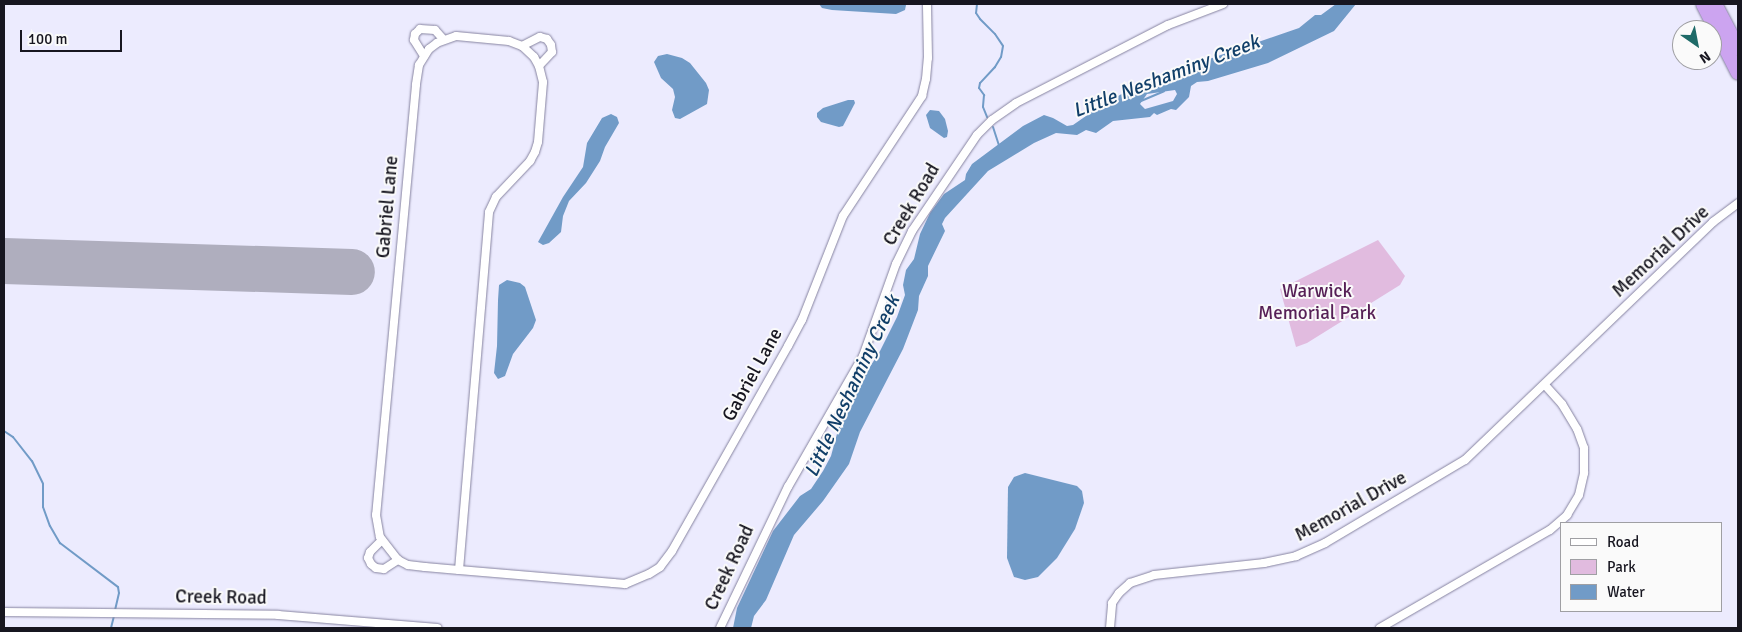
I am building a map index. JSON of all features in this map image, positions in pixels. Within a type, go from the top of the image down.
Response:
[{"type":"highway","points":[[1703,4],[1738,73]]},
{"type":"highway","points":[[1715,4],[1738,48]]},
{"type":"street","name":"Gabriel Lane","points":[[424,56],[419,65],[416,85],[376,515],[377,527],[382,540],[398,560],[408,565],[625,584],[645,577],[660,567],[672,551],[802,320],[843,216],[922,96],[928,58],[927,4]]},
{"type":"street","name":"Creek Road","points":[[720,628],[788,487],[864,356],[896,264],[912,232],[977,135],[992,120],[1016,103],[1168,25],[1223,4]]},
{"type":"street","points":[[444,40],[435,30],[420,29],[415,34],[414,40],[424,56],[429,49],[444,40],[469,36],[509,40],[522,46],[534,57],[540,66],[543,92],[538,142],[535,152],[530,161],[496,197],[489,212],[459,570]]},
{"type":"street","points":[[522,46],[540,37],[547,39],[551,45],[552,52],[540,66]]},
{"type":"street","name":"Memorial Drive","points":[[1110,628],[1112,602],[1124,588],[1143,577],[1264,563],[1296,556],[1325,543],[1465,460],[1713,222],[1737,205]]},
{"type":"street","points":[[1380,628],[1550,530],[1567,515],[1579,495],[1584,473],[1584,448],[1577,429],[1562,404],[1545,385]]},
{"type":"street","points":[[382,540],[370,552],[368,558],[371,564],[376,568],[384,568],[398,560]]},
{"type":"street","name":"Creek Road","points":[[4,612],[108,611],[278,615],[436,628]]},
{"type":"green space","name":"Warwick Memorial Park","points":[[1378,240],[1405,276],[1400,285],[1307,343],[1296,347],[1280,289]]},
{"type":"water","points":[[819,4],[906,5],[905,10],[896,14],[832,10],[822,8]]},
{"type":"water","points":[[1336,4],[1356,4],[1334,31],[1268,63],[1208,81],[1197,82],[1191,86],[1189,97],[1176,110],[1171,109],[1157,115],[1154,113],[1150,117],[1113,121],[1096,133],[1086,130],[1077,135],[1056,133],[1034,143],[988,171],[945,218],[942,224],[945,231],[928,266],[928,276],[919,296],[918,310],[903,349],[860,432],[849,464],[823,501],[794,535],[766,600],[754,616],[751,628],[733,628],[737,608],[773,531],[800,496],[811,489],[823,471],[831,456],[841,419],[852,395],[880,351],[897,317],[905,295],[903,285],[906,270],[914,259],[920,234],[930,213],[944,194],[965,180],[972,164],[1023,126],[1044,115],[1067,126],[1073,125],[1099,107],[1158,75],[1171,77],[1192,65],[1299,28],[1315,15],[1321,15]],"holes":[[[1175,90],[1177,94],[1173,101],[1145,109],[1140,104],[1147,94]]]},
{"type":"water","points":[[667,54],[682,58],[690,63],[706,83],[709,90],[707,104],[680,119],[675,118],[672,110],[675,97],[673,89],[661,78],[654,62],[658,56]]},
{"type":"water","points":[[854,100],[855,103],[843,126],[839,127],[821,122],[817,117],[817,113],[823,108]]},
{"type":"water","points":[[930,110],[939,111],[945,119],[948,131],[947,137],[944,138],[930,128],[926,115]]},
{"type":"water","points":[[611,114],[617,117],[619,123],[605,147],[600,161],[586,183],[569,201],[563,216],[561,232],[549,243],[543,245],[538,242],[563,197],[583,167],[587,143],[602,118]]},
{"type":"water","points":[[507,280],[520,283],[525,287],[536,320],[533,328],[513,354],[505,376],[498,379],[494,373],[499,285]]},
{"type":"water","points":[[1025,473],[1077,486],[1082,491],[1084,503],[1075,529],[1057,558],[1038,577],[1025,580],[1014,577],[1007,558],[1008,487],[1014,477]]},
{"type":"waterway","points":[[977,4],[976,13],[1003,46],[1001,57],[995,67],[980,83],[979,88],[984,95],[983,107],[987,117]]},
{"type":"waterway","name":"Little Neshaminy Creek","points":[[1141,101],[1164,91]]},
{"type":"waterway","points":[[993,127],[999,146]]},
{"type":"waterway","points":[[4,431],[13,437],[32,461],[43,484],[43,507],[50,526],[60,543],[118,587],[119,593],[115,611]]},
{"type":"waterway","points":[[111,628],[114,616]]},
{"type":"runway","points":[[4,261],[352,272]]}]
